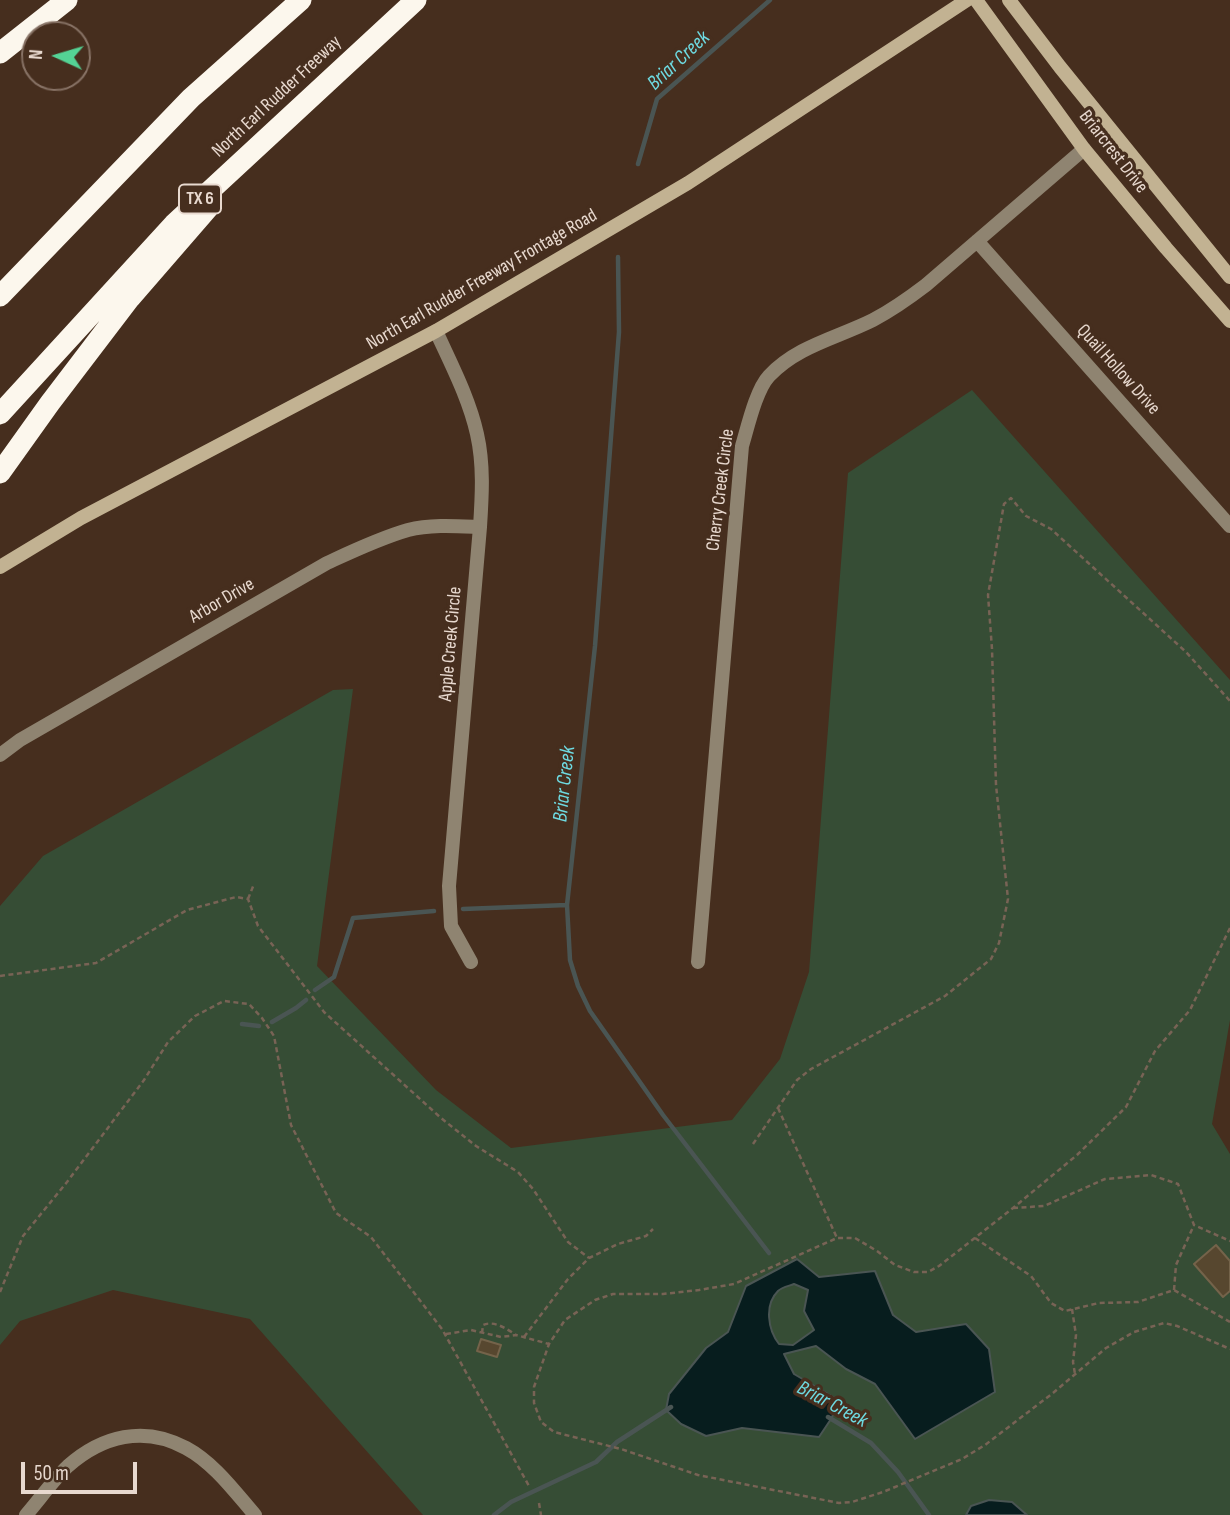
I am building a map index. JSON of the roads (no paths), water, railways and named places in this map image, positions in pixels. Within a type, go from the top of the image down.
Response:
[{"type":"highway","points":[[0,53],[67,0]]},
{"type":"highway","points":[[0,296],[191,98],[301,0]]},
{"type":"highway","name":"North Earl Rudder Freeway","points":[[0,414],[174,224],[416,0]]},
{"type":"highway","points":[[0,473],[50,402],[130,298],[284,122]]},
{"type":"main road","name":"North Earl Rudder Freeway Frontage Road","points":[[0,567],[81,518],[436,331],[688,183],[967,0]]},
{"type":"main road","name":"Briarcrest Drive","points":[[976,0],[1084,149],[1230,321]]},
{"type":"main road","name":"Briarcrest Drive","points":[[1009,0],[1230,277]]},
{"type":"street","name":"Cherry Creek Circle","points":[[698,962],[742,446],[754,406],[767,377],[789,359],[813,345],[871,321],[900,304],[926,285],[1084,149]]},
{"type":"street","name":"Quail Hollow Drive","points":[[977,241],[1230,526]]},
{"type":"street","name":"Apple Creek Circle","points":[[436,331],[462,390],[477,433],[483,475],[449,886],[451,926],[471,962]]},
{"type":"street","name":"Arbor Drive","points":[[0,755],[20,740],[327,563],[374,542],[410,530],[444,526],[480,527]]},
{"type":"street","points":[[26,1515],[67,1467],[92,1448],[114,1438],[136,1436],[160,1438],[187,1448],[215,1470],[255,1515]]},
{"type":"water","points":[[797,1259],[819,1277],[875,1271],[893,1315],[916,1332],[966,1324],[989,1349],[995,1392],[915,1439],[875,1384],[846,1369],[816,1346],[784,1354],[794,1374],[840,1401],[819,1437],[742,1428],[706,1436],[681,1424],[666,1410],[669,1394],[706,1348],[728,1332],[746,1286]],"holes":[[[794,1284],[808,1290],[804,1311],[814,1330],[793,1345],[779,1344],[772,1332],[769,1317],[774,1297],[780,1290]]]},
{"type":"water","points":[[989,1500],[1012,1502],[1027,1515],[966,1515],[971,1506]]},
{"type":"waterway","name":"Briar Creek","points":[[638,164],[657,99],[770,0]]},
{"type":"waterway","name":"Briar Creek","points":[[618,257],[619,332],[595,646],[567,905],[570,960],[590,1011],[663,1115],[769,1253]]},
{"type":"waterway","points":[[463,909],[567,905]]},
{"type":"waterway","points":[[315,990],[334,977],[353,918],[434,911]]},
{"type":"waterway","points":[[272,1022],[306,1000]]},
{"type":"waterway","points":[[242,1024],[259,1026]]},
{"type":"waterway","points":[[494,1515],[511,1502],[596,1462],[617,1442],[671,1407]]},
{"type":"waterway","name":"Briar Creek","points":[[828,1417],[871,1443],[898,1472],[929,1515]]}]
